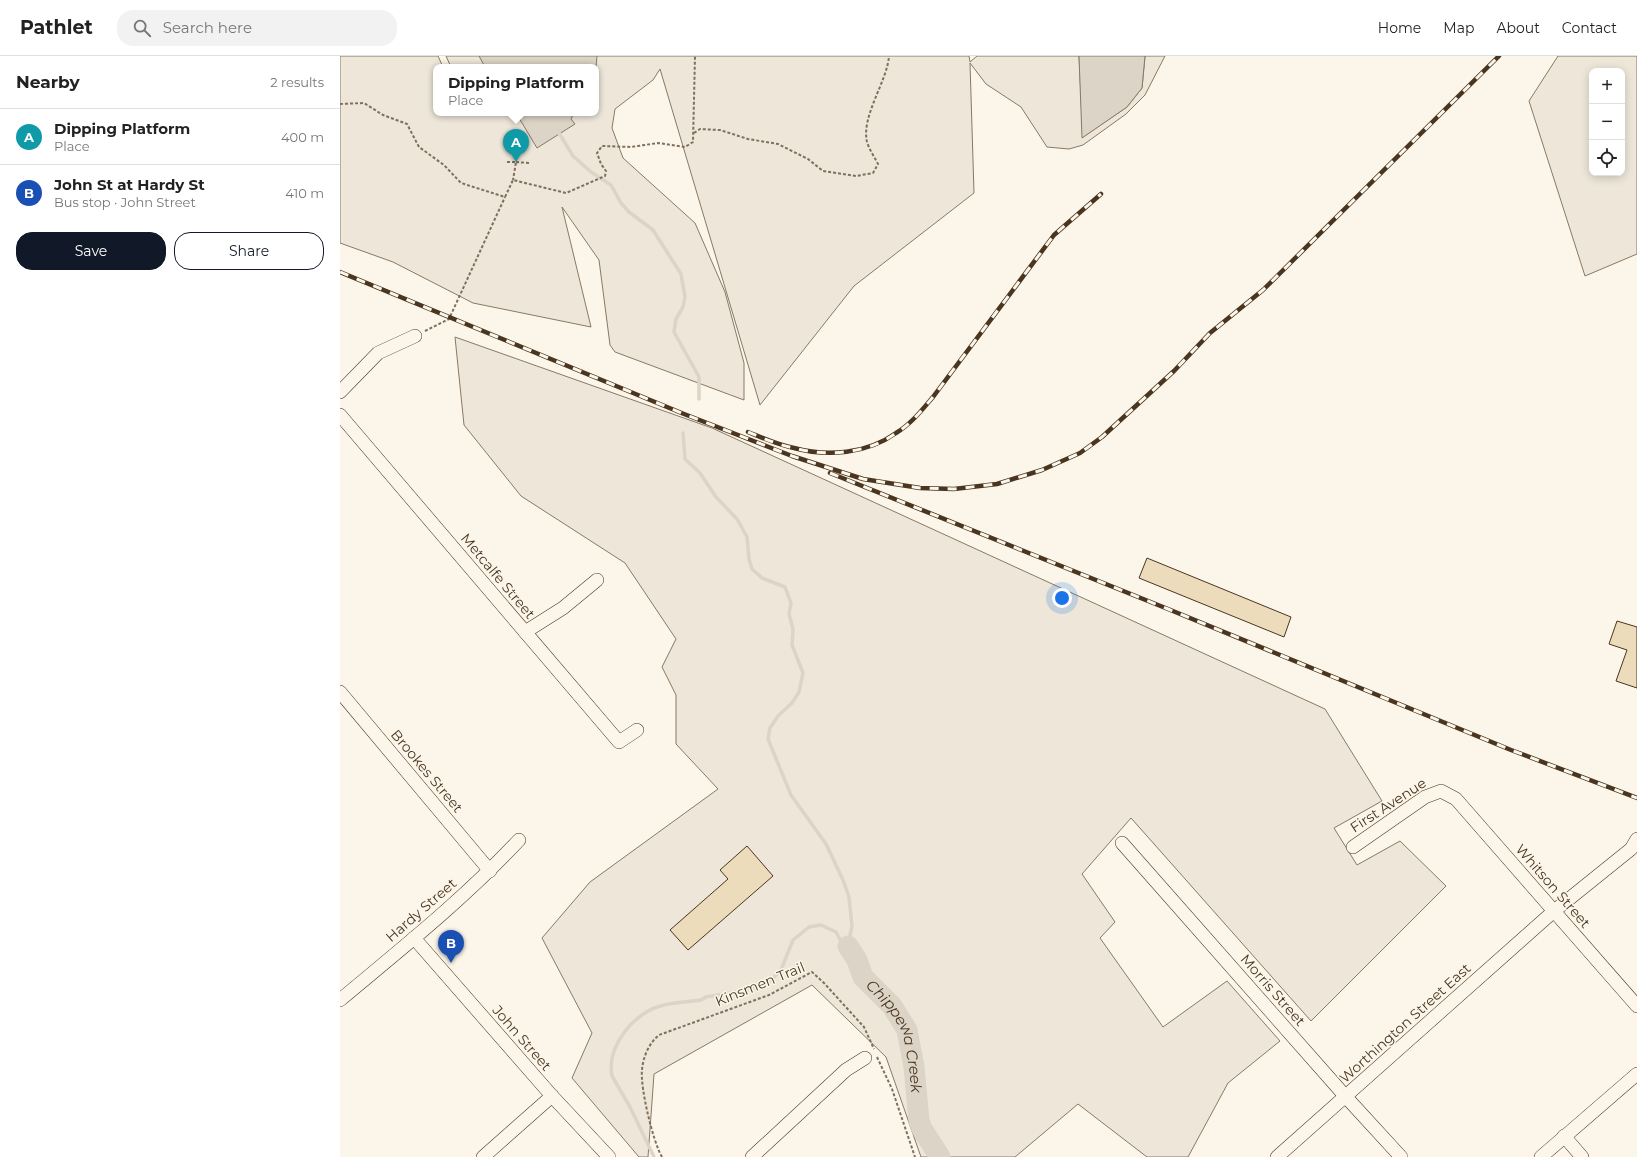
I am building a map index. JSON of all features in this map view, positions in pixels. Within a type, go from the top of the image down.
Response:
[{"type":"street","points":[[340,392],[378,353],[415,336]]},
{"type":"street","name":"Metcalfe Street","points":[[340,415],[619,742],[637,730]]},
{"type":"street","points":[[524,632],[563,608],[597,580]]},
{"type":"street","name":"Brookes Street","points":[[340,692],[490,871]]},
{"type":"street","name":"First Avenue","points":[[1352,847],[1425,797],[1441,791]]},
{"type":"street","name":"Whitson Street","points":[[1441,791],[1456,799],[1637,1006]]},
{"type":"street","name":"Worthington Street East","points":[[1277,1157],[1554,911],[1631,849],[1637,839]]},
{"type":"street","name":"Hardy Street","points":[[340,1000],[414,938],[490,871],[519,840]]},
{"type":"street","name":"Morris Street","points":[[1122,842],[1346,1097],[1401,1157]]},
{"type":"street","name":"John Street","points":[[414,938],[552,1096],[609,1157]]},
{"type":"street","points":[[752,1157],[846,1070],[864,1058]]},
{"type":"street","points":[[1541,1157],[1637,1074]]},
{"type":"street","points":[[483,1157],[552,1096]]},
{"type":"street","points":[[1564,1136],[1582,1157]]},
{"type":"path","points":[[513,180],[566,193],[605,176],[606,171],[601,164],[597,153],[602,146],[631,147],[658,143],[685,147],[693,142],[695,56]]},
{"type":"path","points":[[694,133],[700,129],[720,130],[748,138],[778,144],[808,159],[823,171],[856,176],[873,173],[878,164],[867,142],[868,125],[872,106],[879,93],[890,56]]},
{"type":"path","points":[[340,104],[364,103],[383,115],[407,124],[419,147],[444,165],[461,183],[505,197]]},
{"type":"path","points":[[507,162],[529,163]]},
{"type":"path","points":[[415,336],[449,319],[513,180],[516,162]]},
{"type":"path","name":"Kinsmen Trail","points":[[662,1157],[655,1142],[641,1071],[644,1058],[654,1039],[665,1032],[769,995],[812,972],[864,1027],[892,1090],[915,1157]]},
{"type":"shaded area","points":[[340,56],[438,56],[442,64],[433,64],[433,116],[599,116],[599,64],[450,64],[446,56],[969,56],[970,62],[977,56],[1079,56],[1083,137],[1127,107],[1142,88],[1145,56],[1165,56],[1145,95],[1126,114],[1083,145],[1069,149],[1047,147],[1021,107],[986,84],[970,63],[974,193],[854,286],[760,405],[660,69],[653,80],[615,109],[612,128],[623,158],[695,223],[725,292],[744,363],[744,400],[615,352],[610,345],[599,260],[562,207],[591,327],[473,303],[393,262],[340,243]]},
{"type":"shaded area","points":[[479,56],[597,56],[596,64],[483,64]]},
{"type":"shaded area","points":[[1079,56],[1145,56],[1142,88],[1127,107],[1082,138]]},
{"type":"shaded area","points":[[1558,56],[1637,56],[1637,254],[1585,276],[1529,101]]},
{"type":"shaded area","points":[[518,116],[572,116],[571,119],[575,124],[537,148]]},
{"type":"shaded area","points":[[455,337],[712,428],[1325,709],[1382,801],[1334,828],[1357,865],[1400,841],[1446,886],[1311,1021],[1131,818],[1082,874],[1115,922],[1100,938],[1163,1027],[1227,981],[1280,1041],[1228,1083],[1188,1157],[1147,1157],[1078,1104],[1015,1157],[921,1157],[886,1057],[812,985],[654,1074],[648,1157],[639,1157],[572,1078],[592,1033],[542,938],[590,882],[718,789],[676,744],[676,695],[662,667],[676,639],[625,563],[521,496],[464,425]]},
{"type":"building","points":[[1147,558],[1291,617],[1284,637],[1139,578]]},
{"type":"building","points":[[1617,621],[1637,627],[1637,688],[1616,681],[1627,650],[1609,644]]},
{"type":"building","points":[[747,846],[773,876],[688,950],[670,930],[728,879],[720,870]]},
{"type":"waterway","points":[[559,133],[573,156],[591,172],[611,185],[621,203],[629,212],[653,230],[681,274],[685,297],[683,307],[676,319],[674,332],[699,377],[699,399]]},
{"type":"waterway","points":[[654,1157],[630,1107],[612,1076],[611,1065],[618,1042],[633,1022],[643,1014],[664,1005],[701,1000],[706,997],[737,992],[767,984],[781,970],[793,940],[809,927],[821,925],[836,932],[842,943],[848,946],[852,926],[849,897],[843,880],[826,844],[791,795],[768,739],[770,728],[778,716],[792,703],[799,692],[803,673],[792,645],[793,629],[789,614],[791,603],[785,587],[762,578],[752,569],[749,559],[747,537],[737,519],[716,497],[700,473],[685,459],[683,433]]},
{"type":"waterway","name":"Chippewa Creek","points":[[848,946],[857,960],[863,977],[892,1006],[907,1030],[914,1067],[919,1121],[922,1129],[940,1157]]},
{"type":"railway","points":[[340,272],[684,414],[792,456],[863,479],[920,488],[954,489],[997,484],[1042,470],[1080,453],[1102,437],[1174,371],[1210,333],[1263,290],[1499,56]]},
{"type":"railway","points":[[748,432],[788,447],[807,451],[833,453],[860,449],[885,440],[907,425],[933,397],[1054,235],[1101,194]]},
{"type":"railway","points":[[830,473],[1168,609],[1511,750],[1637,798]]},
{"type":"place","name":"Dipping Platform","points":[[516,162]]},
{"type":"place","name":"John St at Hardy St","points":[[451,963]]}]
